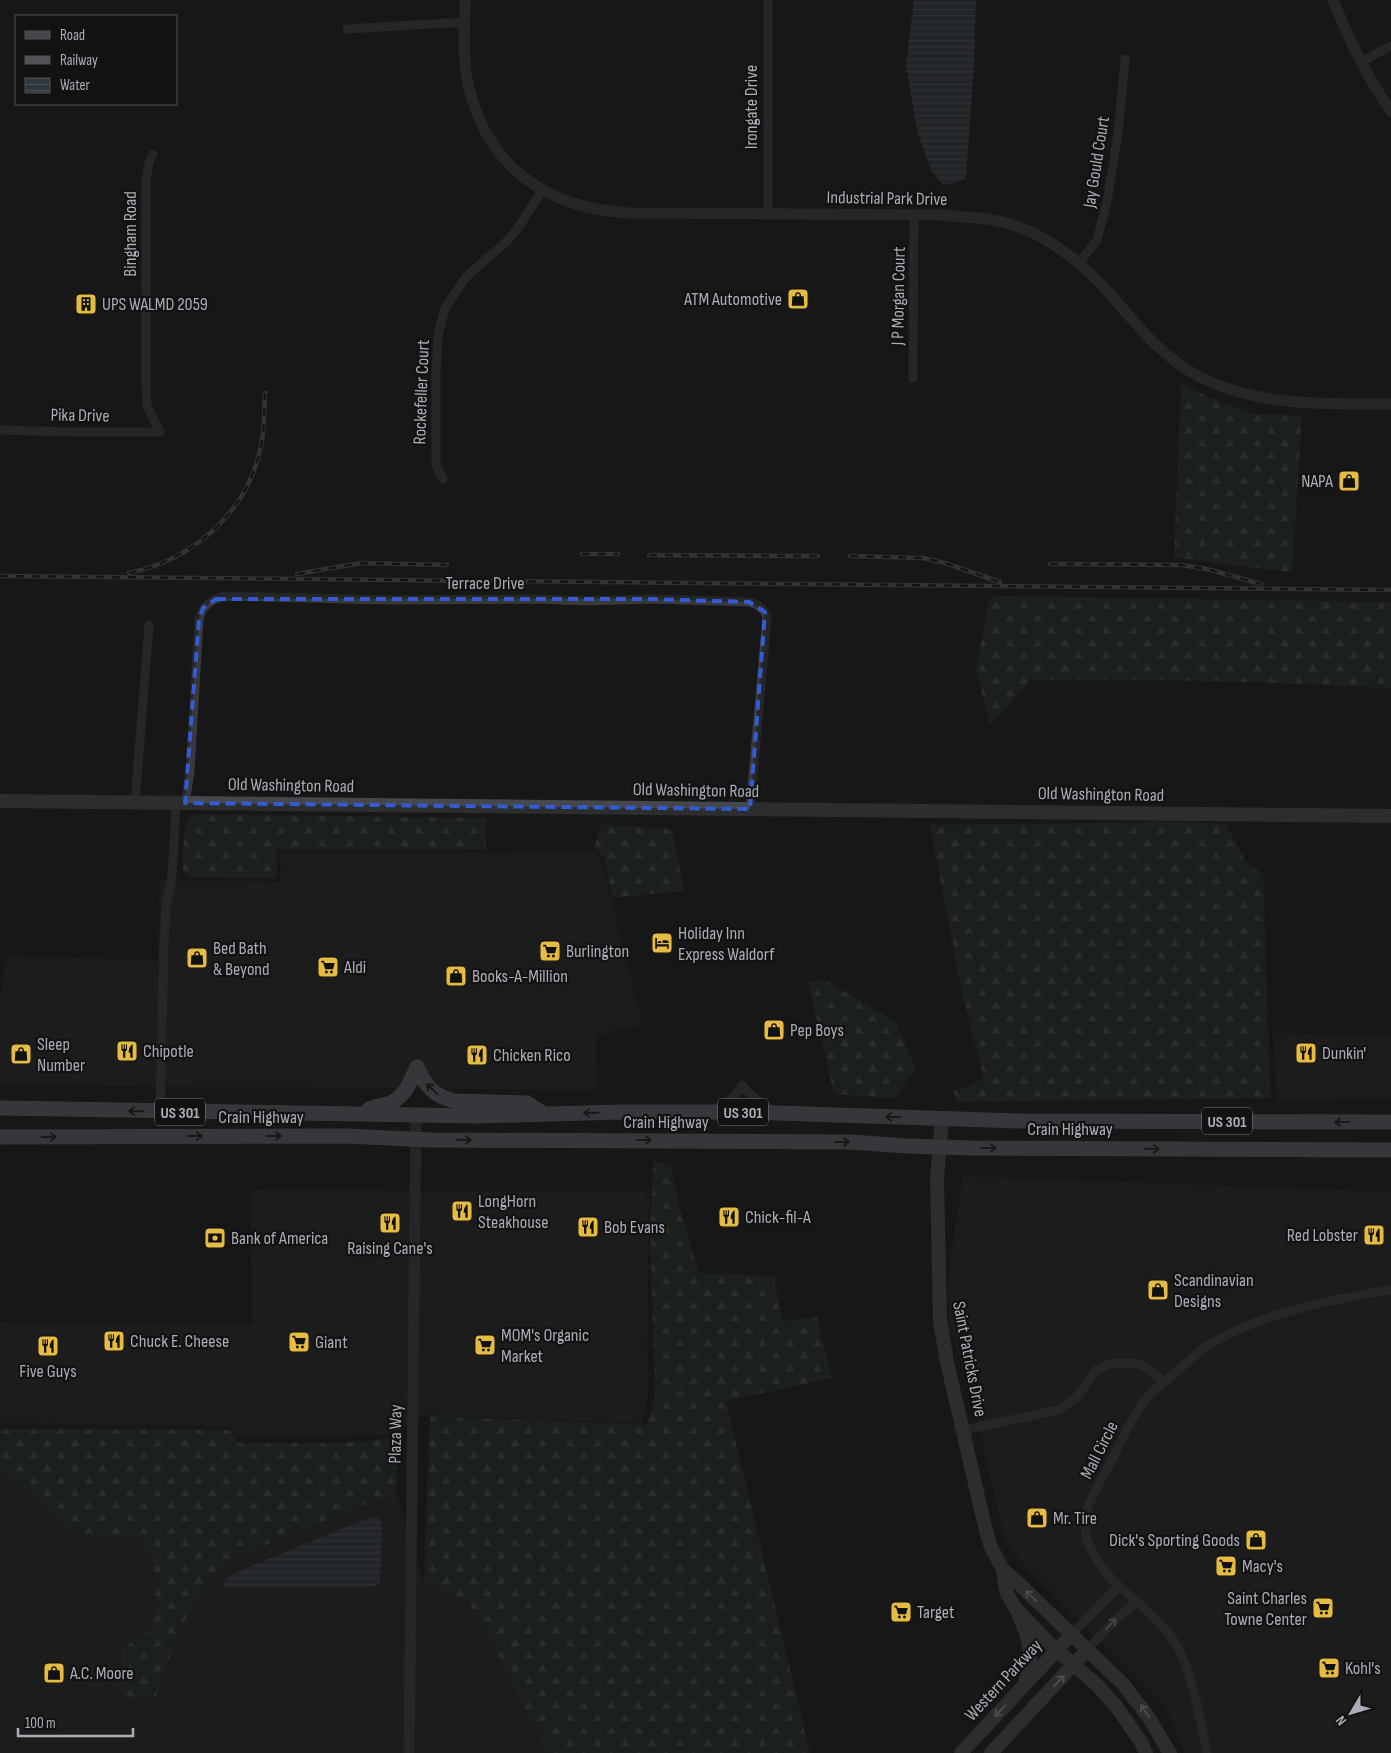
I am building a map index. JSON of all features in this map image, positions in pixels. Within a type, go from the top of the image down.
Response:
[{"type":"highway","points":[[360,1113],[378,1104],[386,1104],[400,1097],[406,1091],[417,1067],[422,1079],[431,1090],[446,1099],[455,1101],[527,1103],[544,1114]]},
{"type":"highway","name":"Crain Highway","points":[[0,1108],[478,1116],[715,1112],[1021,1121],[1391,1122]]},
{"type":"highway","name":"Crain Highway","points":[[0,1136],[346,1136],[415,1140],[850,1142],[941,1147],[1391,1150]]},
{"type":"main road","name":"Old Washington Road","points":[[0,801],[1391,816]]},
{"type":"main road","name":"Saint Patricks Drive","points":[[942,1119],[937,1177],[940,1320],[984,1526],[994,1553],[1003,1570],[1007,1594],[1016,1609],[1116,1706],[1141,1742],[1146,1753]]},
{"type":"main road","name":"Saint Patricks Drive","points":[[1003,1570],[1123,1684],[1139,1703],[1170,1753]]},
{"type":"main road","points":[[1016,1609],[1027,1632],[1030,1649],[1030,1668],[1022,1687]]},
{"type":"main road","name":"Western Parkway","points":[[961,1753],[1072,1634]]},
{"type":"main road","points":[[991,1753],[1088,1649]]},
{"type":"street","name":"Industrial Park Drive","points":[[465,0],[466,71],[478,114],[492,142],[508,162],[542,191],[571,203],[604,211],[768,215],[914,215],[980,218],[1016,226],[1053,244],[1079,263],[1110,294],[1137,327],[1164,353],[1206,380],[1251,396],[1285,401],[1391,404]]},
{"type":"street","name":"Irongate Drive","points":[[768,0],[768,215]]},
{"type":"street","points":[[1333,0],[1361,62],[1391,110]]},
{"type":"street","points":[[347,29],[465,22]]},
{"type":"street","points":[[1361,62],[1391,46]]},
{"type":"street","name":"Jay Gould Court","points":[[1079,263],[1097,240],[1105,211],[1118,134],[1125,59]]},
{"type":"street","name":"Bingham Road","points":[[153,154],[149,163],[146,182],[146,383],[147,406],[160,432]]},
{"type":"street","name":"Rockefeller Court","points":[[443,479],[436,465],[435,414],[437,344],[445,308],[466,277],[508,241],[542,191]]},
{"type":"street","name":"J P Morgan Court","points":[[913,378],[914,215]]},
{"type":"street","name":"Pika Drive","points":[[0,430],[160,432]]},
{"type":"street","name":"Terrace Drive","points":[[180,803],[190,772],[199,619],[203,608],[216,599],[225,596],[388,600],[536,599],[587,601],[650,599],[749,602],[757,604],[765,612],[767,617],[750,809]]},
{"type":"street","points":[[135,802],[149,625]]},
{"type":"street","points":[[160,1111],[165,912],[172,876],[180,803]]},
{"type":"street","points":[[715,1112],[728,1104],[742,1085],[750,1094],[774,1113]]},
{"type":"street","name":"Plaza Way","points":[[409,1753],[416,1115]]},
{"type":"street","name":"Mall Circle","points":[[1207,1753],[1197,1705],[1180,1652],[1172,1638],[1162,1625],[1106,1574],[1095,1557],[1085,1530],[1086,1514],[1090,1502],[1135,1416],[1150,1394],[1192,1357],[1224,1337],[1304,1307],[1391,1290]]},
{"type":"street","points":[[964,1430],[1058,1410],[1076,1398],[1096,1370],[1112,1363],[1136,1364],[1145,1367],[1164,1382]]},
{"type":"street","points":[[1072,1634],[1120,1586]]},
{"type":"street","points":[[1088,1649],[1115,1620],[1136,1602]]},
{"type":"highlighted area","points":[[216,599],[650,599],[749,602],[765,612],[750,809],[185,803],[199,619],[203,608]]},
{"type":"shaded area","points":[[595,852],[601,860],[642,1024],[596,1036],[597,1090],[0,1085],[0,1001],[6,956],[158,960],[160,880],[280,882],[281,854]]},
{"type":"shaded area","points":[[1273,1033],[1391,1036],[1391,1099],[1277,1100]]},
{"type":"shaded area","points":[[963,1176],[1391,1192],[1391,1753],[1185,1753],[1165,1705],[1026,1568],[1005,1540],[976,1414],[950,1324],[947,1288]]},
{"type":"shaded area","points":[[251,1190],[644,1192],[649,1199],[647,1402],[641,1423],[421,1415],[394,1435],[242,1437],[227,1426],[0,1423],[0,1322],[252,1324]]},
{"type":"shaded area","points":[[0,1474],[10,1477],[44,1507],[86,1536],[139,1540],[151,1556],[155,1581],[156,1610],[144,1635],[122,1648],[155,1699],[180,1628],[205,1587],[229,1560],[396,1492],[424,1584],[466,1600],[497,1652],[529,1717],[550,1753],[0,1753]]},
{"type":"green space","points":[[1181,383],[1208,397],[1253,414],[1302,416],[1292,572],[1174,558]]},
{"type":"green space","points":[[997,596],[1391,602],[1391,688],[1211,681],[1031,680],[990,725],[976,669],[989,601]]},
{"type":"green space","points":[[200,814],[485,818],[486,850],[277,850],[276,878],[190,877],[182,868],[185,827],[191,817]]},
{"type":"green space","points":[[1176,822],[1226,824],[1246,862],[1263,875],[1270,1098],[958,1102],[953,1091],[967,1087],[984,1078],[962,993],[930,825]]},
{"type":"green space","points":[[602,824],[672,829],[684,891],[613,898],[604,857],[594,848]]},
{"type":"green space","points":[[825,980],[896,1022],[916,1068],[894,1098],[834,1094],[808,982]]},
{"type":"green space","points":[[654,1161],[671,1166],[681,1214],[699,1273],[774,1276],[782,1322],[817,1317],[832,1378],[726,1401],[810,1753],[550,1753],[529,1717],[497,1652],[467,1601],[424,1584],[430,1416],[647,1425],[655,1395],[650,1227]]},
{"type":"green space","points":[[0,1429],[230,1430],[239,1443],[343,1443],[399,1438],[396,1492],[229,1560],[205,1587],[180,1628],[155,1699],[121,1700],[122,1648],[144,1635],[156,1610],[155,1581],[151,1556],[139,1540],[85,1535],[63,1522],[21,1486],[0,1474]]},
{"type":"water","points":[[914,0],[976,0],[966,178],[953,184],[942,184],[931,170],[918,134],[906,66]]},
{"type":"water","points":[[371,1517],[379,1518],[382,1524],[380,1583],[374,1587],[228,1588],[223,1584],[227,1578],[244,1569]]},
{"type":"railway","points":[[129,573],[152,567],[174,557],[213,531],[229,514],[253,473],[260,450],[264,429],[265,393]]},
{"type":"railway","points":[[582,554],[618,554]]},
{"type":"railway","points":[[649,555],[818,556]]},
{"type":"railway","points":[[850,556],[923,558],[945,563],[1000,582]]},
{"type":"railway","points":[[297,574],[361,563],[447,565]]},
{"type":"railway","points":[[1050,564],[1182,565],[1207,569],[1261,584]]},
{"type":"railway","points":[[0,576],[1391,590]]},
{"type":"place","name":"ATM Automotive","points":[[798,299]]},
{"type":"place","name":"UPS WALMD 2059","points":[[86,304]]},
{"type":"place","name":"NAPA","points":[[1349,481]]},
{"type":"place","name":"Holiday Inn Express Waldorf","points":[[662,943]]},
{"type":"place","name":"Burlington","points":[[550,951]]},
{"type":"place","name":"Bed Bath & Beyond","points":[[197,958]]},
{"type":"place","name":"Aldi","points":[[328,967]]},
{"type":"place","name":"Books-A-Million","points":[[456,976]]},
{"type":"place","name":"Pep Boys","points":[[774,1030]]},
{"type":"place","name":"Chipotle","points":[[127,1051]]},
{"type":"place","name":"Dunkin'","points":[[1306,1053]]},
{"type":"place","name":"Sleep Number","points":[[21,1054]]},
{"type":"place","name":"Chicken Rico","points":[[477,1055]]},
{"type":"place","name":"LongHorn Steakhouse","points":[[462,1211]]},
{"type":"place","name":"Chick-fil-A","points":[[729,1217]]},
{"type":"place","name":"Raising Cane's","points":[[390,1223]]},
{"type":"place","name":"Bob Evans","points":[[588,1227]]},
{"type":"place","name":"Red Lobster","points":[[1374,1235]]},
{"type":"place","name":"Bank of America","points":[[215,1238]]},
{"type":"place","name":"Scandinavian Designs","points":[[1158,1290]]},
{"type":"place","name":"Chuck E. Cheese","points":[[114,1341]]},
{"type":"place","name":"Giant","points":[[299,1342]]},
{"type":"place","name":"MOM's Organic Market","points":[[485,1345]]},
{"type":"place","name":"Five Guys","points":[[48,1346]]},
{"type":"place","name":"Mr. Tire","points":[[1037,1518]]},
{"type":"place","name":"Dick's Sporting Goods","points":[[1256,1540]]},
{"type":"place","name":"Macy's","points":[[1226,1566]]},
{"type":"place","name":"Saint Charles Towne Center","points":[[1323,1608]]},
{"type":"place","name":"Target","points":[[901,1612]]},
{"type":"place","name":"Kohl's","points":[[1329,1668]]},
{"type":"place","name":"A.C. Moore","points":[[54,1673]]}]
